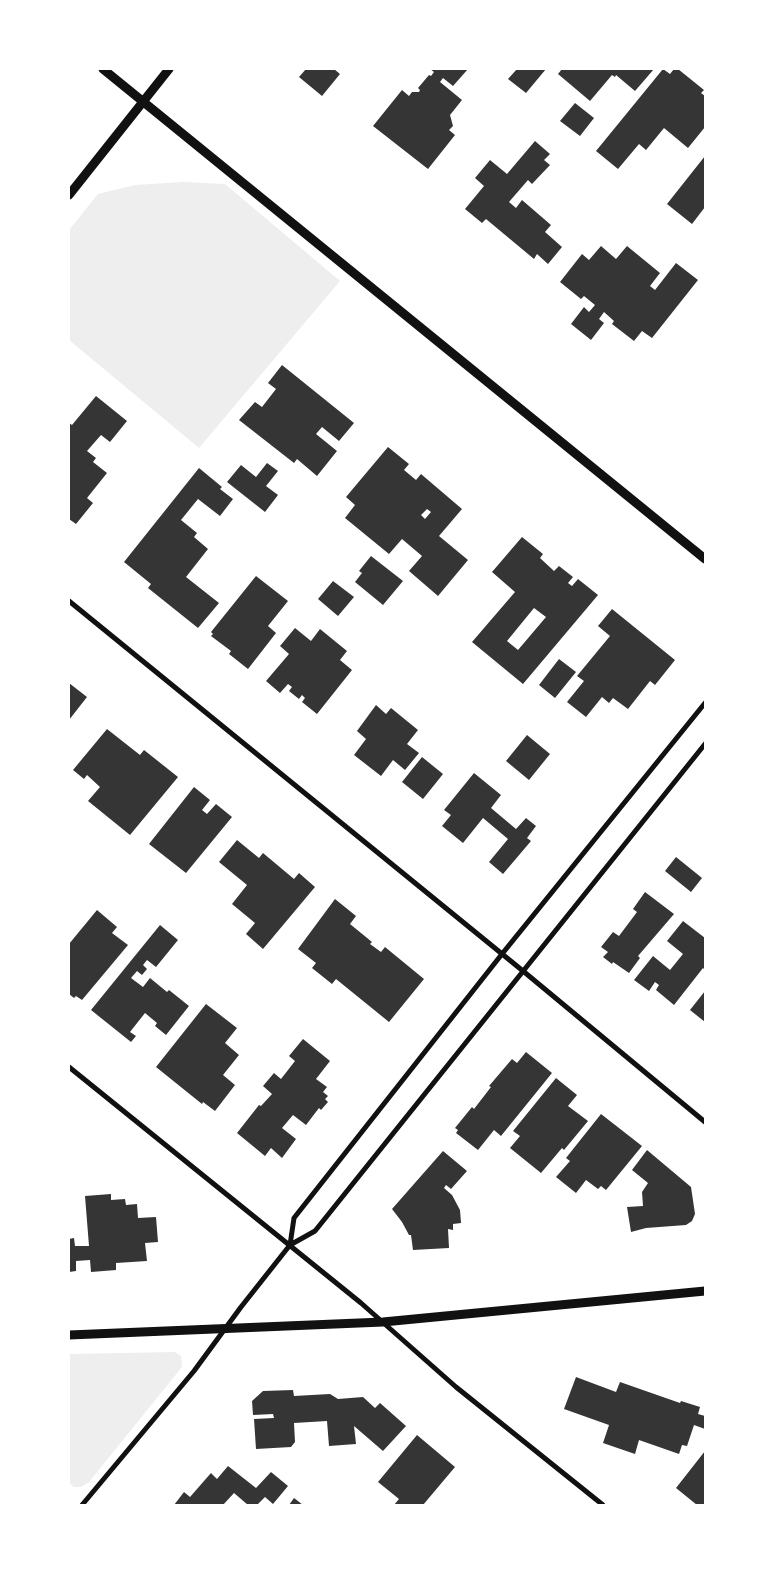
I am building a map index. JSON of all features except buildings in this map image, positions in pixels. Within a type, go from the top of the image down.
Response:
[{"type":"street","points":[[103,69],[705,559]]},
{"type":"street","points":[[69,196],[169,69]]},
{"type":"street","points":[[69,601],[705,1122]]},
{"type":"street","points":[[290,1245],[294,1218],[502,954],[705,703]]},
{"type":"street","points":[[82,1505],[194,1371],[224,1329],[290,1245],[315,1231],[705,744]]},
{"type":"street","points":[[69,1067],[290,1245],[383,1322],[456,1387],[603,1505]]},
{"type":"street","points":[[69,1335],[383,1322],[705,1291]]},
{"type":"shaded area","points":[[183,182],[225,184],[340,281],[199,448],[69,340],[69,230],[98,194],[135,185]]},
{"type":"shaded area","points":[[175,1352],[181,1356],[182,1367],[89,1482],[81,1487],[74,1487],[69,1483],[69,1354]]}]
